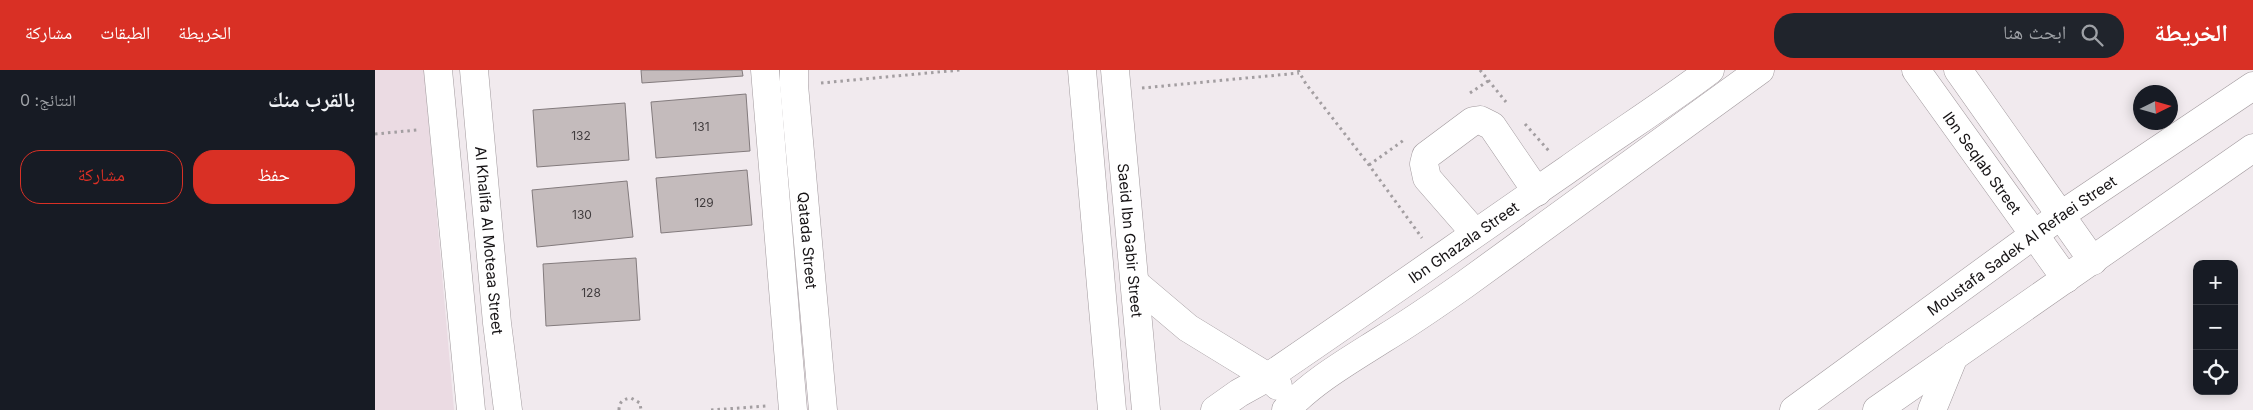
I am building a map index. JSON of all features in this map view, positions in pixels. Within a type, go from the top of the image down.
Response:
[{"type":"street","points":[[438,70],[471,410]]},
{"type":"street","name":"Al Khalifa Al Moteaa Street","points":[[474,70],[497,323],[508,410]]},
{"type":"street","name":"Qatada Street","points":[[765,70],[793,407]]},
{"type":"street","points":[[1082,70],[1112,410]]},
{"type":"street","name":"Ibn Ghazala Street","points":[[1215,410],[1239,393],[1268,377],[1438,261],[1475,233],[1679,94],[1710,70]]},
{"type":"street","points":[[1135,284],[1188,328],[1268,377],[1291,405],[1347,362],[1420,316],[1464,285],[1760,70]]},
{"type":"street","name":"Ibn Seqlab Street","points":[[1916,70],[2066,279]]},
{"type":"street","points":[[1958,70],[2093,261]]},
{"type":"street","name":"Qatada Street","points":[[794,78],[823,410]]},
{"type":"street","name":"Saeid Ibn Gabir Street","points":[[1116,80],[1146,410]]},
{"type":"street","name":"Moustafa Sadek Al Refaei Street","points":[[1794,410],[2061,215],[2253,86]]},
{"type":"street","points":[[1475,233],[1427,178],[1424,164],[1426,156],[1473,121],[1480,120],[1492,126],[1537,192]]},
{"type":"street","points":[[1877,410],[2253,148]]},
{"type":"street","points":[[1931,410],[1954,356]]},
{"type":"path","points":[[794,78],[960,70]]},
{"type":"path","points":[[1116,80],[1299,72],[1438,261]]},
{"type":"path","points":[[375,134],[443,127]]},
{"type":"path","points":[[619,410],[625,398],[631,398],[640,404],[641,410]]},
{"type":"path","points":[[711,410],[793,407]]},
{"type":"shaded area","points":[[375,70],[424,70],[454,410],[375,410]]},
{"type":"building","points":[[641,70],[742,70],[743,76],[642,83]]},
{"type":"building","points":[[746,94],[750,151],[656,158],[651,102]]},
{"type":"building","points":[[625,103],[629,160],[537,167],[533,110]]},
{"type":"building","points":[[747,170],[752,225],[661,233],[656,178]]},
{"type":"building","points":[[627,181],[633,237],[537,247],[532,190]]},
{"type":"building","points":[[636,258],[640,320],[546,326],[543,264]]}]
